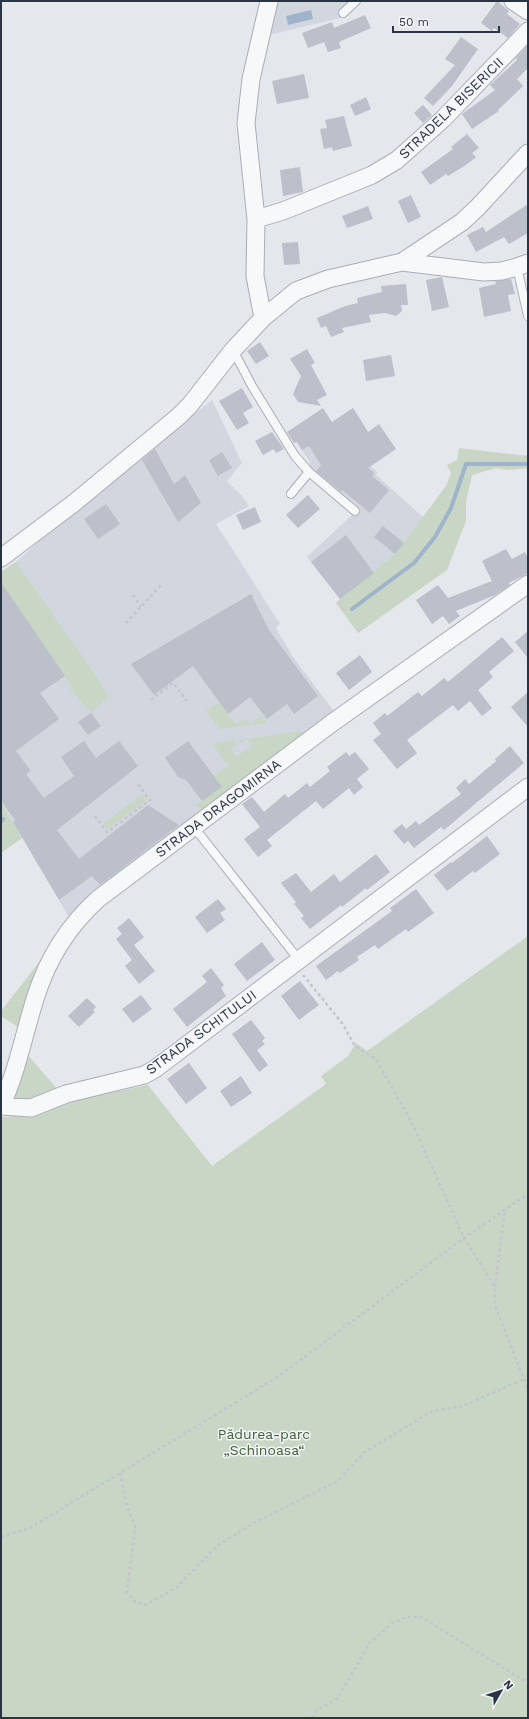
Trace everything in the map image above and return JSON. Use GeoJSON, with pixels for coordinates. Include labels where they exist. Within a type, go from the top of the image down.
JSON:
{"type":"FeatureCollection","features":[{"type":"Feature","properties":{"kind":"street"},"geometry":{"type":"LineString","coordinates":[[263,318],[255,276],[256,219],[246,123],[251,79],[269,1]]}},
{"type":"Feature","properties":{"kind":"street"},"geometry":{"type":"LineString","coordinates":[[513,1],[528,11]]}},
{"type":"Feature","properties":{"kind":"street","name":"STRADELA BISERICII"},"geometry":{"type":"LineString","coordinates":[[256,219],[283,212],[372,175],[397,160],[443,119],[528,31]]}},
{"type":"Feature","properties":{"kind":"street"},"geometry":{"type":"LineString","coordinates":[[402,262],[462,222],[528,153]]}},
{"type":"Feature","properties":{"kind":"street"},"geometry":{"type":"LineString","coordinates":[[1,558],[74,503],[179,416],[190,405],[233,350],[263,318],[296,291],[328,279],[402,262],[484,272],[522,265]]}},
{"type":"Feature","properties":{"kind":"street","name":"STRADA DRAGOMIRNA"},"geometry":{"type":"LineString","coordinates":[[1,1106],[20,1054],[36,998],[45,973],[60,944],[83,912],[193,826],[332,723],[528,584]]}},
{"type":"Feature","properties":{"kind":"street","name":"STRADA SCHITULUI"},"geometry":{"type":"LineString","coordinates":[[1,1106],[31,1108],[66,1094],[144,1075],[154,1069],[528,787]]}},
{"type":"Feature","properties":{"kind":"lane"},"geometry":{"type":"LineString","coordinates":[[343,13],[356,1]]}},
{"type":"Feature","properties":{"kind":"lane"},"geometry":{"type":"LineString","coordinates":[[522,265],[528,316]]}},
{"type":"Feature","properties":{"kind":"lane"},"geometry":{"type":"LineString","coordinates":[[233,350],[252,386],[296,456],[309,472],[355,512]]}},
{"type":"Feature","properties":{"kind":"lane"},"geometry":{"type":"LineString","coordinates":[[291,494],[309,472]]}},
{"type":"Feature","properties":{"kind":"lane"},"geometry":{"type":"LineString","coordinates":[[193,826],[296,962]]}},
{"type":"Feature","properties":{"kind":"path"},"geometry":{"type":"LineString","coordinates":[[126,623],[162,584]]}},
{"type":"Feature","properties":{"kind":"path"},"geometry":{"type":"LineString","coordinates":[[133,595],[141,607]]}},
{"type":"Feature","properties":{"kind":"path"},"geometry":{"type":"LineString","coordinates":[[151,700],[173,683],[187,701]]}},
{"type":"Feature","properties":{"kind":"path"},"geometry":{"type":"LineString","coordinates":[[95,816],[107,832],[150,800],[137,783]]}},
{"type":"Feature","properties":{"kind":"path"},"geometry":{"type":"LineString","coordinates":[[296,962],[342,1023],[354,1046],[376,1058],[413,1125],[464,1238],[495,1287]]}},
{"type":"Feature","properties":{"kind":"path"},"geometry":{"type":"LineString","coordinates":[[1,1537],[30,1528],[279,1376],[464,1238],[528,1194]]}},
{"type":"Feature","properties":{"kind":"path"},"geometry":{"type":"LineString","coordinates":[[505,1210],[495,1287],[495,1305],[528,1390]]}},
{"type":"Feature","properties":{"kind":"path"},"geometry":{"type":"LineString","coordinates":[[120,1473],[127,1506],[135,1527],[127,1592],[134,1601],[145,1605],[177,1587],[217,1546],[252,1524],[338,1481],[362,1454],[432,1411],[463,1406],[524,1379]]}},
{"type":"Feature","properties":{"kind":"path"},"geometry":{"type":"LineString","coordinates":[[312,1718],[316,1711],[338,1698],[370,1642],[393,1623],[406,1617],[421,1618],[528,1683]]}},
{"type":"Feature","properties":{"kind":"shaded area"},"geometry":{"type":"Polygon","coordinates":[[[276,1],[350,1],[341,9],[344,17],[269,35],[276,1]]]}},
{"type":"Feature","properties":{"kind":"shaded area"},"geometry":{"type":"Polygon","coordinates":[[[212,400],[242,463],[227,481],[242,496],[249,506],[216,524],[280,624],[276,628],[293,657],[336,714],[328,715],[317,728],[69,917],[4,805],[1,572],[16,562],[39,541],[212,400]]]}},
{"type":"Feature","properties":{"kind":"shaded area"},"geometry":{"type":"Polygon","coordinates":[[[353,408],[367,430],[346,444],[377,472],[376,475],[423,517],[395,554],[340,599],[307,557],[352,515],[358,507],[309,466],[310,462],[289,431],[332,422],[353,408]]]}},
{"type":"Feature","properties":{"kind":"green space"},"geometry":{"type":"Polygon","coordinates":[[[459,448],[528,456],[528,468],[507,470],[496,468],[472,475],[466,502],[466,521],[447,570],[358,633],[336,603],[395,554],[446,486],[451,473],[447,465],[457,460],[459,448]]]}},
{"type":"Feature","properties":{"kind":"green space"},"geometry":{"type":"Polygon","coordinates":[[[16,562],[101,683],[108,697],[91,713],[70,688],[72,686],[1,589],[1,572],[16,562]]]}},
{"type":"Feature","properties":{"kind":"green space"},"geometry":{"type":"Polygon","coordinates":[[[219,702],[235,724],[246,719],[250,724],[262,716],[267,723],[220,729],[206,711],[219,702]]]}},
{"type":"Feature","properties":{"kind":"green space"},"geometry":{"type":"Polygon","coordinates":[[[299,731],[309,734],[203,810],[196,805],[222,787],[214,776],[230,764],[229,762],[227,764],[213,745],[216,743],[234,740],[237,745],[231,749],[236,756],[252,747],[247,739],[241,743],[239,740],[299,731]]]}},
{"type":"Feature","properties":{"kind":"green space"},"geometry":{"type":"Polygon","coordinates":[[[141,795],[147,800],[107,829],[103,824],[141,795]]]}},
{"type":"Feature","properties":{"kind":"green space"},"geometry":{"type":"Polygon","coordinates":[[[1,801],[22,838],[1,853],[1,801]]]}},
{"type":"Feature","properties":{"kind":"green space","name":"Pădurea-parc „Schinoasa“"},"geometry":{"type":"Polygon","coordinates":[[[528,936],[528,1718],[1,1718],[1,1117],[25,1116],[66,1102],[148,1085],[212,1166],[326,1084],[321,1076],[348,1056],[356,1043],[367,1051],[528,936]]]}},
{"type":"Feature","properties":{"kind":"green space"},"geometry":{"type":"Polygon","coordinates":[[[44,956],[18,1028],[1,1016],[1,1011],[44,956]]]}},
{"type":"Feature","properties":{"kind":"green space"},"geometry":{"type":"Polygon","coordinates":[[[26,1053],[59,1091],[23,1105],[16,1102],[12,1090],[26,1053]]]}},
{"type":"Feature","properties":{"kind":"water"},"geometry":{"type":"Polygon","coordinates":[[[311,10],[313,19],[288,25],[286,16],[311,10]]]}},
{"type":"Feature","properties":{"kind":"building"},"geometry":{"type":"Polygon","coordinates":[[[497,1],[509,11],[507,14],[520,24],[508,38],[494,28],[492,31],[481,23],[497,1]]]}},
{"type":"Feature","properties":{"kind":"building"},"geometry":{"type":"Polygon","coordinates":[[[365,15],[371,28],[339,42],[341,48],[328,52],[324,42],[308,48],[302,33],[332,22],[334,28],[365,15]]]}},
{"type":"Feature","properties":{"kind":"building"},"geometry":{"type":"Polygon","coordinates":[[[461,37],[478,49],[452,86],[433,106],[424,98],[455,65],[445,59],[461,37]]]}},
{"type":"Feature","properties":{"kind":"building"},"geometry":{"type":"Polygon","coordinates":[[[528,45],[528,70],[527,69],[517,79],[523,86],[498,110],[499,111],[472,129],[462,114],[495,90],[490,85],[517,60],[516,58],[528,45]]]}},
{"type":"Feature","properties":{"kind":"building"},"geometry":{"type":"Polygon","coordinates":[[[304,74],[309,98],[277,104],[272,81],[304,74]]]}},
{"type":"Feature","properties":{"kind":"building"},"geometry":{"type":"Polygon","coordinates":[[[366,97],[371,109],[355,116],[350,105],[366,97]]]}},
{"type":"Feature","properties":{"kind":"building"},"geometry":{"type":"Polygon","coordinates":[[[423,105],[432,115],[423,123],[414,113],[423,105]]]}},
{"type":"Feature","properties":{"kind":"building"},"geometry":{"type":"Polygon","coordinates":[[[344,116],[352,146],[333,151],[332,147],[324,149],[320,129],[327,128],[325,120],[344,116]]]}},
{"type":"Feature","properties":{"kind":"building"},"geometry":{"type":"Polygon","coordinates":[[[467,134],[479,148],[472,153],[476,157],[448,176],[446,174],[430,185],[421,172],[453,149],[451,147],[467,134]]]}},
{"type":"Feature","properties":{"kind":"building"},"geometry":{"type":"Polygon","coordinates":[[[300,167],[303,192],[283,196],[280,170],[300,167]]]}},
{"type":"Feature","properties":{"kind":"building"},"geometry":{"type":"Polygon","coordinates":[[[411,195],[421,217],[408,223],[398,201],[411,195]]]}},
{"type":"Feature","properties":{"kind":"building"},"geometry":{"type":"Polygon","coordinates":[[[528,204],[528,233],[509,244],[504,237],[476,252],[467,235],[483,227],[486,232],[528,204]]]}},
{"type":"Feature","properties":{"kind":"building"},"geometry":{"type":"Polygon","coordinates":[[[368,206],[373,219],[347,228],[342,216],[368,206]]]}},
{"type":"Feature","properties":{"kind":"building"},"geometry":{"type":"Polygon","coordinates":[[[298,242],[300,264],[284,265],[282,243],[298,242]]]}},
{"type":"Feature","properties":{"kind":"building"},"geometry":{"type":"Polygon","coordinates":[[[442,277],[449,307],[432,311],[426,280],[442,277]]]}},
{"type":"Feature","properties":{"kind":"building"},"geometry":{"type":"Polygon","coordinates":[[[511,279],[515,294],[508,295],[511,311],[484,317],[479,288],[496,284],[495,281],[511,279]]]}},
{"type":"Feature","properties":{"kind":"building"},"geometry":{"type":"Polygon","coordinates":[[[406,284],[408,305],[401,305],[402,311],[396,316],[385,313],[369,315],[371,322],[342,328],[344,332],[331,337],[326,326],[321,328],[317,318],[345,306],[358,303],[357,298],[382,292],[381,286],[406,284]]]}},
{"type":"Feature","properties":{"kind":"building"},"geometry":{"type":"Polygon","coordinates":[[[260,342],[269,356],[256,364],[247,351],[260,342]]]}},
{"type":"Feature","properties":{"kind":"building"},"geometry":{"type":"Polygon","coordinates":[[[307,349],[315,363],[311,365],[327,395],[317,400],[321,406],[298,402],[293,394],[301,376],[290,359],[307,349]]]}},
{"type":"Feature","properties":{"kind":"building"},"geometry":{"type":"Polygon","coordinates":[[[391,355],[395,376],[366,381],[363,360],[391,355]]]}},
{"type":"Feature","properties":{"kind":"building"},"geometry":{"type":"Polygon","coordinates":[[[242,388],[253,407],[243,413],[249,423],[237,430],[219,401],[242,388]]]}},
{"type":"Feature","properties":{"kind":"building"},"geometry":{"type":"Polygon","coordinates":[[[323,408],[332,422],[353,408],[368,432],[379,424],[396,449],[368,468],[374,473],[372,476],[389,490],[370,513],[342,490],[341,492],[316,471],[321,465],[309,446],[302,450],[297,442],[294,443],[287,432],[323,408]]]}},
{"type":"Feature","properties":{"kind":"building"},"geometry":{"type":"Polygon","coordinates":[[[272,432],[284,449],[276,453],[274,449],[263,455],[255,441],[272,432]]]}},
{"type":"Feature","properties":{"kind":"building"},"geometry":{"type":"Polygon","coordinates":[[[155,449],[174,484],[185,475],[201,503],[178,522],[142,460],[155,449]]]}},
{"type":"Feature","properties":{"kind":"building"},"geometry":{"type":"Polygon","coordinates":[[[222,452],[232,468],[218,476],[209,460],[222,452]]]}},
{"type":"Feature","properties":{"kind":"building"},"geometry":{"type":"Polygon","coordinates":[[[308,495],[320,509],[298,528],[286,515],[308,495]]]}},
{"type":"Feature","properties":{"kind":"building"},"geometry":{"type":"Polygon","coordinates":[[[106,504],[120,524],[98,539],[84,519],[106,504]]]}},
{"type":"Feature","properties":{"kind":"building"},"geometry":{"type":"Polygon","coordinates":[[[255,507],[261,522],[243,530],[236,515],[255,507]]]}},
{"type":"Feature","properties":{"kind":"building"},"geometry":{"type":"Polygon","coordinates":[[[383,526],[404,543],[395,554],[374,537],[383,526]]]}},
{"type":"Feature","properties":{"kind":"building"},"geometry":{"type":"Polygon","coordinates":[[[346,535],[374,573],[340,599],[311,562],[346,535]]]}},
{"type":"Feature","properties":{"kind":"building"},"geometry":{"type":"Polygon","coordinates":[[[506,549],[512,559],[525,552],[528,558],[528,573],[509,583],[510,585],[495,595],[456,611],[460,616],[449,624],[443,616],[432,624],[416,600],[438,585],[448,598],[492,581],[482,561],[506,549]]]}},
{"type":"Feature","properties":{"kind":"building"},"geometry":{"type":"Polygon","coordinates":[[[1,582],[65,676],[40,693],[59,719],[16,751],[31,771],[26,774],[44,798],[74,776],[61,757],[84,741],[96,758],[119,741],[138,766],[57,830],[79,859],[148,805],[179,825],[100,885],[92,876],[59,900],[13,822],[15,820],[1,801],[1,582]]]}},
{"type":"Feature","properties":{"kind":"building"},"geometry":{"type":"Polygon","coordinates":[[[251,594],[269,630],[318,696],[294,714],[287,704],[267,719],[250,697],[228,714],[193,666],[154,695],[131,664],[251,594]]]}},
{"type":"Feature","properties":{"kind":"building"},"geometry":{"type":"Polygon","coordinates":[[[528,631],[528,658],[515,642],[528,631]]]}},
{"type":"Feature","properties":{"kind":"building"},"geometry":{"type":"Polygon","coordinates":[[[502,637],[514,651],[489,672],[493,677],[478,690],[492,708],[482,716],[470,701],[458,711],[453,705],[407,740],[417,753],[397,769],[373,740],[381,734],[373,723],[385,713],[387,716],[418,692],[422,696],[444,678],[448,682],[502,637]]]}},
{"type":"Feature","properties":{"kind":"building"},"geometry":{"type":"Polygon","coordinates":[[[360,655],[372,672],[349,690],[336,673],[360,655]]]}},
{"type":"Feature","properties":{"kind":"building"},"geometry":{"type":"Polygon","coordinates":[[[528,692],[528,727],[511,707],[528,692]]]}},
{"type":"Feature","properties":{"kind":"building"},"geometry":{"type":"Polygon","coordinates":[[[91,713],[101,726],[88,735],[78,722],[91,713]]]}},
{"type":"Feature","properties":{"kind":"building"},"geometry":{"type":"Polygon","coordinates":[[[188,741],[222,787],[202,801],[186,780],[178,777],[165,758],[188,741]]]}},
{"type":"Feature","properties":{"kind":"building"},"geometry":{"type":"Polygon","coordinates":[[[510,746],[524,763],[444,830],[441,827],[414,848],[408,841],[404,844],[393,831],[402,824],[406,829],[416,821],[419,825],[461,794],[456,788],[465,779],[469,784],[496,761],[495,759],[510,746]]]}},
{"type":"Feature","properties":{"kind":"building"},"geometry":{"type":"Polygon","coordinates":[[[346,752],[349,756],[355,752],[369,769],[357,779],[363,787],[354,795],[349,788],[323,809],[316,801],[267,840],[272,846],[258,857],[244,839],[260,827],[242,804],[252,797],[264,812],[285,794],[288,798],[307,783],[310,787],[330,771],[327,767],[346,752]]]}},
{"type":"Feature","properties":{"kind":"building"},"geometry":{"type":"Polygon","coordinates":[[[487,836],[500,854],[475,873],[473,871],[447,891],[434,875],[487,836]]]}},
{"type":"Feature","properties":{"kind":"building"},"geometry":{"type":"Polygon","coordinates":[[[376,854],[390,872],[367,890],[366,888],[342,907],[341,905],[310,929],[301,918],[304,916],[294,904],[296,902],[281,883],[296,873],[311,892],[334,874],[340,882],[376,854]]]}},
{"type":"Feature","properties":{"kind":"building"},"geometry":{"type":"Polygon","coordinates":[[[416,889],[434,913],[408,932],[406,929],[378,949],[375,945],[357,957],[359,960],[340,973],[338,971],[326,980],[316,966],[392,911],[390,908],[416,889]]]}},
{"type":"Feature","properties":{"kind":"building"},"geometry":{"type":"Polygon","coordinates":[[[218,899],[226,909],[220,913],[225,920],[207,933],[195,917],[218,899]]]}},
{"type":"Feature","properties":{"kind":"building"},"geometry":{"type":"Polygon","coordinates":[[[129,918],[144,937],[134,945],[155,971],[139,984],[125,966],[132,960],[116,939],[122,934],[117,928],[129,918]]]}},
{"type":"Feature","properties":{"kind":"building"},"geometry":{"type":"Polygon","coordinates":[[[262,942],[275,960],[247,981],[234,964],[262,942]]]}},
{"type":"Feature","properties":{"kind":"building"},"geometry":{"type":"Polygon","coordinates":[[[211,968],[224,985],[221,988],[226,996],[187,1027],[173,1009],[207,982],[202,976],[211,968]]]}},
{"type":"Feature","properties":{"kind":"building"},"geometry":{"type":"Polygon","coordinates":[[[300,981],[319,1005],[299,1020],[281,996],[300,981]]]}},
{"type":"Feature","properties":{"kind":"building"},"geometry":{"type":"Polygon","coordinates":[[[141,995],[152,1009],[133,1023],[122,1009],[141,995]]]}},
{"type":"Feature","properties":{"kind":"building"},"geometry":{"type":"Polygon","coordinates":[[[87,998],[96,1007],[93,1010],[95,1012],[79,1027],[68,1016],[87,998]]]}},
{"type":"Feature","properties":{"kind":"building"},"geometry":{"type":"Polygon","coordinates":[[[251,1020],[265,1038],[262,1041],[265,1044],[257,1050],[268,1065],[259,1072],[232,1034],[251,1020]]]}},
{"type":"Feature","properties":{"kind":"building"},"geometry":{"type":"Polygon","coordinates":[[[189,1063],[207,1088],[186,1104],[167,1079],[189,1063]]]}},
{"type":"Feature","properties":{"kind":"building"},"geometry":{"type":"Polygon","coordinates":[[[241,1076],[252,1093],[231,1107],[220,1091],[241,1076]]]}},
{"type":"Feature","properties":{"kind":"waterway"},"geometry":{"type":"LineString","coordinates":[[352,609],[414,563],[435,537],[451,508],[466,464],[528,464]]}}]}
